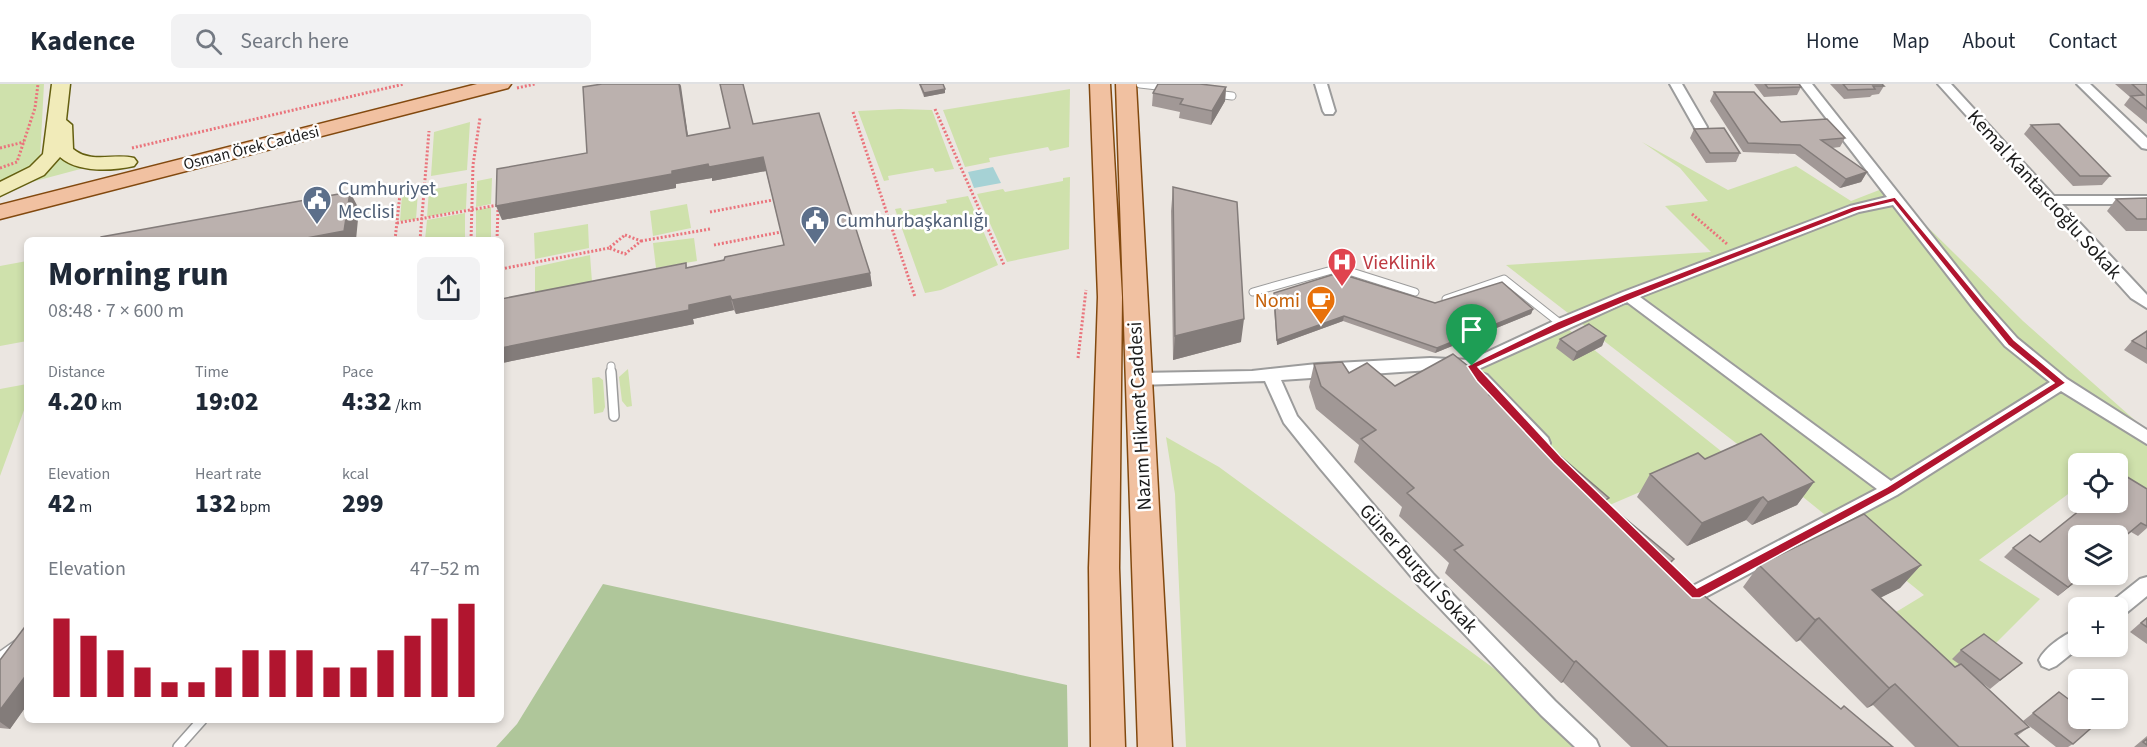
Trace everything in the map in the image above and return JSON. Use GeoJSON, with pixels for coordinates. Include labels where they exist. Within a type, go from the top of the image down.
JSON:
{"type":"FeatureCollection","features":[{"type":"Feature","properties":{"kind":"main road","name":"Osman Örek Caddesi"},"geometry":{"type":"LineString","coordinates":[[0,192],[129,155],[446,84]]}},
{"type":"Feature","properties":{"kind":"main road","name":"Osman Örek Caddesi"},"geometry":{"type":"LineString","coordinates":[[0,212],[501,84]]}},
{"type":"Feature","properties":{"kind":"main road","name":"Nazım Hikmet Caddesi"},"geometry":{"type":"LineString","coordinates":[[1100,84],[1110,297],[1104,568],[1108,747]]}},
{"type":"Feature","properties":{"kind":"main road","name":"Nazım Hikmet Caddesi"},"geometry":{"type":"LineString","coordinates":[[1126,84],[1155,747]]}},
{"type":"Feature","properties":{"kind":"street"},"geometry":{"type":"LineString","coordinates":[[62,84],[64,151],[77,161],[129,155]]}},
{"type":"Feature","properties":{"kind":"street"},"geometry":{"type":"LineString","coordinates":[[0,192],[37,171],[52,155],[62,84]]}},
{"type":"Feature","properties":{"kind":"street"},"geometry":{"type":"LineString","coordinates":[[1321,84],[1329,111]]}},
{"type":"Feature","properties":{"kind":"street"},"geometry":{"type":"LineString","coordinates":[[1676,84],[1701,127]]}},
{"type":"Feature","properties":{"kind":"street"},"geometry":{"type":"LineString","coordinates":[[1806,84],[1895,200],[2011,342],[2061,383],[2147,438]]}},
{"type":"Feature","properties":{"kind":"street","name":"Kemal Kantarcıoğlu Sokak"},"geometry":{"type":"LineString","coordinates":[[1944,84],[2147,303]]}},
{"type":"Feature","properties":{"kind":"street"},"geometry":{"type":"LineString","coordinates":[[2083,84],[2147,145]]}},
{"type":"Feature","properties":{"kind":"street"},"geometry":{"type":"LineString","coordinates":[[1138,380],[1252,377],[1430,364],[1472,366],[1561,324],[1628,296],[1855,209],[1895,200]]}},
{"type":"Feature","properties":{"kind":"street"},"geometry":{"type":"LineString","coordinates":[[2050,200],[2147,200]]}},
{"type":"Feature","properties":{"kind":"street"},"geometry":{"type":"LineString","coordinates":[[1628,296],[1891,490]]}},
{"type":"Feature","properties":{"kind":"street"},"geometry":{"type":"LineString","coordinates":[[1472,366],[1481,379],[1558,460]]}},
{"type":"Feature","properties":{"kind":"street","name":"Güner Burgul Sokak"},"geometry":{"type":"LineString","coordinates":[[1270,374],[1290,419],[1325,462],[1427,581],[1548,708],[1589,747]]}},
{"type":"Feature","properties":{"kind":"street"},"geometry":{"type":"LineString","coordinates":[[1696,594],[1891,490],[2061,383]]}},
{"type":"Feature","properties":{"kind":"street"},"geometry":{"type":"LineString","coordinates":[[1679,578],[1710,610]]}},
{"type":"Feature","properties":{"kind":"street"},"geometry":{"type":"LineString","coordinates":[[2128,600],[2147,585]]}},
{"type":"Feature","properties":{"kind":"street"},"geometry":{"type":"LineString","coordinates":[[2049,660],[2068,645]]}},
{"type":"Feature","properties":{"kind":"lane"},"geometry":{"type":"LineString","coordinates":[[1140,84],[1171,88]]}},
{"type":"Feature","properties":{"kind":"lane"},"geometry":{"type":"LineString","coordinates":[[1202,92],[1232,96]]}},
{"type":"Feature","properties":{"kind":"lane"},"geometry":{"type":"LineString","coordinates":[[1253,292],[1339,268],[1415,292]]}},
{"type":"Feature","properties":{"kind":"lane"},"geometry":{"type":"LineString","coordinates":[[1446,299],[1504,279],[1561,324]]}},
{"type":"Feature","properties":{"kind":"lane"},"geometry":{"type":"LineString","coordinates":[[611,366],[614,416]]}},
{"type":"Feature","properties":{"kind":"lane"},"geometry":{"type":"LineString","coordinates":[[0,657],[24,641]]}},
{"type":"Feature","properties":{"kind":"lane"},"geometry":{"type":"LineString","coordinates":[[178,747],[199,723]]}},
{"type":"Feature","properties":{"kind":"path"},"geometry":{"type":"LineString","coordinates":[[0,168],[17,162],[25,142],[38,84]]}},
{"type":"Feature","properties":{"kind":"path"},"geometry":{"type":"LineString","coordinates":[[129,155],[404,84]]}},
{"type":"Feature","properties":{"kind":"path"},"geometry":{"type":"LineString","coordinates":[[935,109],[1004,265]]}},
{"type":"Feature","properties":{"kind":"path"},"geometry":{"type":"LineString","coordinates":[[853,111],[915,297]]}},
{"type":"Feature","properties":{"kind":"path"},"geometry":{"type":"LineString","coordinates":[[471,237],[474,165],[480,118]]}},
{"type":"Feature","properties":{"kind":"path"},"geometry":{"type":"LineString","coordinates":[[420,237],[429,131]]}},
{"type":"Feature","properties":{"kind":"path"},"geometry":{"type":"LineString","coordinates":[[0,148],[25,142]]}},
{"type":"Feature","properties":{"kind":"path"},"geometry":{"type":"LineString","coordinates":[[395,237],[400,194]]}},
{"type":"Feature","properties":{"kind":"path"},"geometry":{"type":"LineString","coordinates":[[497,237],[498,195]]}},
{"type":"Feature","properties":{"kind":"path"},"geometry":{"type":"LineString","coordinates":[[710,212],[773,200]]}},
{"type":"Feature","properties":{"kind":"path"},"geometry":{"type":"LineString","coordinates":[[397,223],[498,205]]}},
{"type":"Feature","properties":{"kind":"path"},"geometry":{"type":"LineString","coordinates":[[1692,214],[1739,254]]}},
{"type":"Feature","properties":{"kind":"path"},"geometry":{"type":"LineString","coordinates":[[609,248],[625,254],[641,241],[710,229]]}},
{"type":"Feature","properties":{"kind":"path"},"geometry":{"type":"LineString","coordinates":[[714,245],[781,232]]}},
{"type":"Feature","properties":{"kind":"path"},"geometry":{"type":"LineString","coordinates":[[504,268],[609,248],[625,235],[641,241]]}},
{"type":"Feature","properties":{"kind":"path"},"geometry":{"type":"LineString","coordinates":[[1078,358],[1088,279]]}},
{"type":"Feature","properties":{"kind":"green space"},"geometry":{"type":"Polygon","coordinates":[[[0,84],[44,84],[40,158],[30,167],[0,182],[0,84]]]}},
{"type":"Feature","properties":{"kind":"green space"},"geometry":{"type":"Polygon","coordinates":[[[1070,89],[1069,147],[1050,151],[1048,147],[989,158],[990,162],[965,167],[943,110],[1070,89]]]}},
{"type":"Feature","properties":{"kind":"green space"},"geometry":{"type":"Polygon","coordinates":[[[932,110],[954,169],[935,172],[933,168],[888,176],[889,180],[884,181],[858,111],[932,110]]]}},
{"type":"Feature","properties":{"kind":"green space"},"geometry":{"type":"Polygon","coordinates":[[[470,122],[467,170],[431,176],[434,132],[470,122]]]}},
{"type":"Feature","properties":{"kind":"green space"},"geometry":{"type":"Polygon","coordinates":[[[1642,142],[1728,190],[1796,166],[1851,201],[1887,187],[2023,321],[2147,431],[2147,499],[2128,485],[2128,453],[2068,453],[2068,494],[1979,560],[2040,599],[1955,684],[1878,623],[1924,595],[1745,450],[1506,265],[1711,252],[1665,206],[1708,201],[1680,168],[1642,142]]]}},
{"type":"Feature","properties":{"kind":"green space"},"geometry":{"type":"Polygon","coordinates":[[[58,155],[88,167],[24,184],[58,155]]]}},
{"type":"Feature","properties":{"kind":"green space"},"geometry":{"type":"Polygon","coordinates":[[[1070,177],[1069,249],[1007,262],[977,194],[1003,189],[1005,192],[1063,181],[1063,178],[1070,177]]]}},
{"type":"Feature","properties":{"kind":"green space"},"geometry":{"type":"Polygon","coordinates":[[[492,178],[491,204],[476,207],[477,181],[492,178]]]}},
{"type":"Feature","properties":{"kind":"green space"},"geometry":{"type":"Polygon","coordinates":[[[467,183],[466,209],[427,217],[429,190],[467,183]]]}},
{"type":"Feature","properties":{"kind":"green space"},"geometry":{"type":"Polygon","coordinates":[[[418,192],[416,219],[400,221],[402,195],[418,192]]]}},
{"type":"Feature","properties":{"kind":"green space"},"geometry":{"type":"Polygon","coordinates":[[[968,196],[998,265],[941,290],[925,293],[895,209],[901,208],[902,211],[947,203],[946,200],[968,196]]]}},
{"type":"Feature","properties":{"kind":"green space"},"geometry":{"type":"Polygon","coordinates":[[[687,204],[691,228],[653,236],[650,211],[687,204]]]}},
{"type":"Feature","properties":{"kind":"green space"},"geometry":{"type":"Polygon","coordinates":[[[491,207],[491,237],[476,237],[476,210],[491,207]]]}},
{"type":"Feature","properties":{"kind":"green space"},"geometry":{"type":"Polygon","coordinates":[[[465,213],[465,237],[425,237],[427,220],[465,213]]]}},
{"type":"Feature","properties":{"kind":"green space"},"geometry":{"type":"Polygon","coordinates":[[[588,224],[589,248],[535,259],[534,233],[588,224]]]}},
{"type":"Feature","properties":{"kind":"green space"},"geometry":{"type":"Polygon","coordinates":[[[694,238],[697,261],[656,268],[653,243],[694,238]]]}},
{"type":"Feature","properties":{"kind":"green space"},"geometry":{"type":"Polygon","coordinates":[[[590,255],[592,282],[535,294],[535,267],[590,255]]]}},
{"type":"Feature","properties":{"kind":"green space"},"geometry":{"type":"Polygon","coordinates":[[[24,262],[24,342],[0,346],[0,266],[24,262]]]}},
{"type":"Feature","properties":{"kind":"green space"},"geometry":{"type":"Polygon","coordinates":[[[1563,325],[1726,455],[1605,507],[1481,379],[1472,366],[1563,325]]]}},
{"type":"Feature","properties":{"kind":"green space"},"geometry":{"type":"Polygon","coordinates":[[[628,369],[632,406],[627,407],[622,401],[619,377],[628,369]]]}},
{"type":"Feature","properties":{"kind":"green space"},"geometry":{"type":"Polygon","coordinates":[[[599,377],[603,380],[605,407],[603,412],[594,414],[592,378],[599,377]]]}},
{"type":"Feature","properties":{"kind":"green space"},"geometry":{"type":"Polygon","coordinates":[[[24,385],[24,410],[0,476],[0,389],[24,385]]]}},
{"type":"Feature","properties":{"kind":"green space"},"geometry":{"type":"Polygon","coordinates":[[[1166,437],[1219,467],[1548,708],[1584,747],[1186,747],[1175,494],[1166,437]]]}},
{"type":"Feature","properties":{"kind":"green space"},"geometry":{"type":"Polygon","coordinates":[[[603,584],[1067,685],[1068,747],[496,747],[517,724],[603,584]]]}},
{"type":"Feature","properties":{"kind":"water"},"geometry":{"type":"Polygon","coordinates":[[[993,167],[1001,183],[974,188],[968,172],[993,167]]]}},
{"type":"Feature","properties":{"kind":"building"},"geometry":{"type":"Polygon","coordinates":[[[602,84],[679,84],[687,136],[730,128],[720,84],[743,84],[753,124],[819,113],[870,273],[732,300],[730,296],[689,305],[689,310],[504,347],[504,298],[686,263],[686,268],[784,245],[763,157],[709,167],[708,164],[672,171],[672,174],[496,206],[497,169],[587,153],[583,87],[602,84]]]}},
{"type":"Feature","properties":{"kind":"building"},"geometry":{"type":"Polygon","coordinates":[[[920,84],[943,84],[945,89],[924,93],[920,84]]]}},
{"type":"Feature","properties":{"kind":"building"},"geometry":{"type":"Polygon","coordinates":[[[1158,84],[1200,84],[1226,87],[1212,111],[1180,104],[1183,99],[1153,93],[1158,84]]]}},
{"type":"Feature","properties":{"kind":"building"},"geometry":{"type":"Polygon","coordinates":[[[1765,84],[1799,84],[1801,87],[1768,88],[1765,84]]]}},
{"type":"Feature","properties":{"kind":"building"},"geometry":{"type":"Polygon","coordinates":[[[1843,84],[1882,84],[1884,86],[1873,86],[1875,89],[1848,90],[1843,84]]]}},
{"type":"Feature","properties":{"kind":"building"},"geometry":{"type":"Polygon","coordinates":[[[2132,84],[2147,84],[2147,109],[2131,96],[2144,95],[2132,84]]]}},
{"type":"Feature","properties":{"kind":"building"},"geometry":{"type":"Polygon","coordinates":[[[1714,92],[1754,92],[1781,122],[1827,119],[1845,138],[1821,140],[1867,172],[1846,179],[1800,145],[1748,143],[1714,92]]]}},
{"type":"Feature","properties":{"kind":"building"},"geometry":{"type":"Polygon","coordinates":[[[2059,124],[2110,176],[2080,176],[2031,125],[2059,124]]]}},
{"type":"Feature","properties":{"kind":"building"},"geometry":{"type":"Polygon","coordinates":[[[1724,128],[1740,153],[1710,153],[1694,129],[1724,128]]]}},
{"type":"Feature","properties":{"kind":"building"},"geometry":{"type":"Polygon","coordinates":[[[1173,187],[1237,202],[1244,319],[1175,336],[1173,187]]]}},
{"type":"Feature","properties":{"kind":"building"},"geometry":{"type":"Polygon","coordinates":[[[350,192],[344,231],[312,237],[101,237],[350,192]]]}},
{"type":"Feature","properties":{"kind":"building"},"geometry":{"type":"Polygon","coordinates":[[[2147,198],[2147,219],[2137,219],[2116,199],[2147,198]]]}},
{"type":"Feature","properties":{"kind":"building"},"geometry":{"type":"Polygon","coordinates":[[[1338,273],[1435,303],[1502,282],[1533,309],[1437,348],[1344,316],[1277,340],[1274,293],[1338,273]]]}},
{"type":"Feature","properties":{"kind":"building"},"geometry":{"type":"Polygon","coordinates":[[[1589,324],[1606,336],[1577,352],[1560,339],[1589,324]]]}},
{"type":"Feature","properties":{"kind":"building"},"geometry":{"type":"Polygon","coordinates":[[[2147,331],[2147,349],[2132,341],[2147,331]]]}},
{"type":"Feature","properties":{"kind":"building"},"geometry":{"type":"Polygon","coordinates":[[[1453,354],[1498,390],[1489,395],[1609,498],[1604,501],[1674,559],[1667,565],[1841,709],[1844,706],[1893,747],[1668,747],[1454,550],[1463,545],[1407,493],[1414,488],[1361,439],[1376,430],[1321,386],[1314,364],[1342,362],[1349,373],[1367,363],[1395,386],[1453,354]]]}},
{"type":"Feature","properties":{"kind":"building"},"geometry":{"type":"Polygon","coordinates":[[[1761,434],[1814,482],[1768,502],[1763,497],[1702,523],[1650,474],[1698,453],[1705,459],[1761,434]]]}},
{"type":"Feature","properties":{"kind":"building"},"geometry":{"type":"Polygon","coordinates":[[[2128,477],[2147,489],[2147,526],[2141,523],[2128,534],[2128,525],[2068,525],[2068,585],[2070,585],[2068,587],[2013,548],[2030,535],[2040,542],[2076,513],[2128,513],[2128,477]]]}},
{"type":"Feature","properties":{"kind":"building"},"geometry":{"type":"Polygon","coordinates":[[[1864,514],[1921,565],[1872,590],[1955,667],[1961,664],[2029,727],[2015,734],[2029,747],[1959,747],[1895,684],[1889,688],[1819,618],[1815,620],[1759,565],[1864,514]]]}},
{"type":"Feature","properties":{"kind":"building"},"geometry":{"type":"Polygon","coordinates":[[[2147,618],[2147,627],[2141,623],[2147,618]]]}},
{"type":"Feature","properties":{"kind":"building"},"geometry":{"type":"Polygon","coordinates":[[[24,628],[24,678],[0,710],[0,660],[24,628]]]}},
{"type":"Feature","properties":{"kind":"building"},"geometry":{"type":"Polygon","coordinates":[[[1984,634],[2022,663],[2000,680],[1961,650],[1984,634]]]}},
{"type":"Feature","properties":{"kind":"building"},"geometry":{"type":"Polygon","coordinates":[[[2059,692],[2068,699],[2068,729],[2090,729],[2073,744],[2033,713],[2059,692]]]}},
{"type":"Feature","properties":{"kind":"place","name":"Cumhuriyet Meclisi"},"geometry":{"type":"Point","coordinates":[317,226]}},
{"type":"Feature","properties":{"kind":"place","name":"Cumhurbaşkanlığı"},"geometry":{"type":"Point","coordinates":[815,246]}},
{"type":"Feature","properties":{"kind":"place","name":"VieKlinik"},"geometry":{"type":"Point","coordinates":[1342,288]}},
{"type":"Feature","properties":{"kind":"place","name":"Nomi"},"geometry":{"type":"Point","coordinates":[1321,326]}},
{"type":"Feature","properties":{"kind":"route"},"geometry":{"type":"LineString","coordinates":[[1895,200],[2011,342],[2061,383],[1891,490],[1696,594],[1558,460],[1481,379],[1472,366],[1561,324],[1628,296],[1855,209],[1895,200]]}}]}
